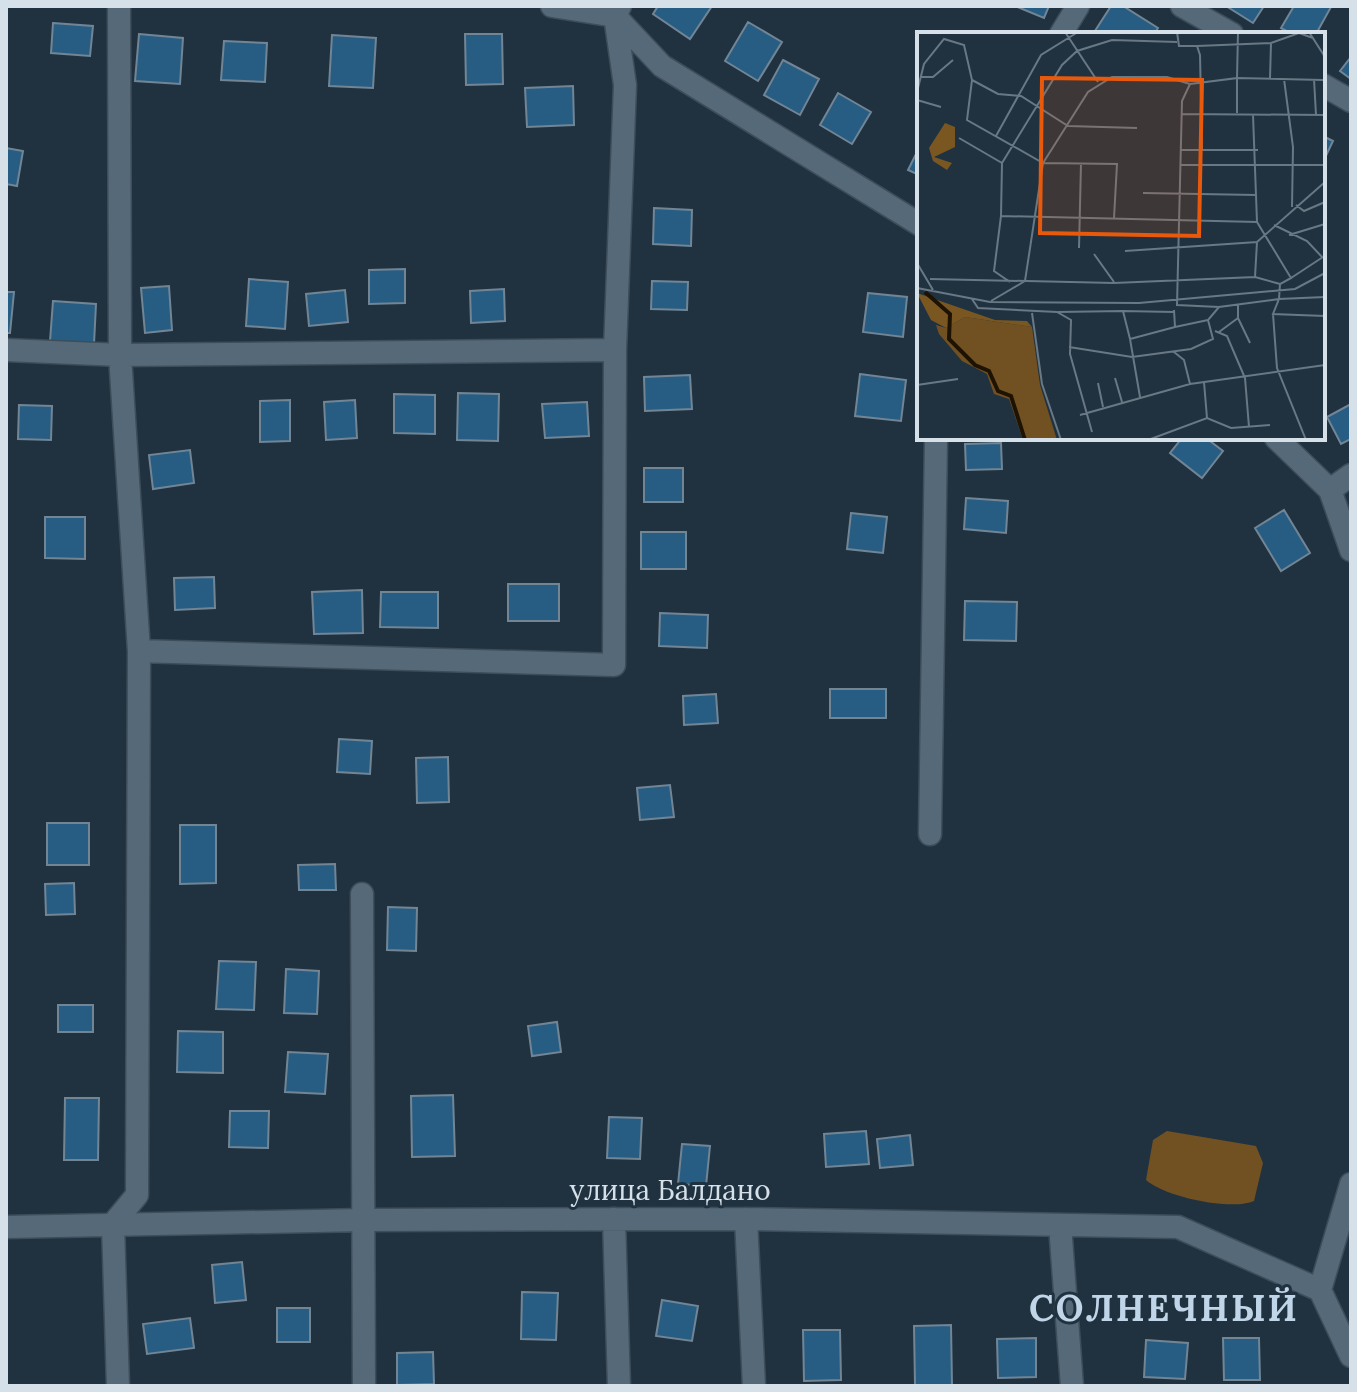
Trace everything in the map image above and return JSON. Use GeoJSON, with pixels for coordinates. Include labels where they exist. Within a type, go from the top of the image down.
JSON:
{"type":"FeatureCollection","features":[{"type":"Feature","properties":{"kind":"street"},"geometry":{"type":"LineString","coordinates":[[118,1386],[113,1224],[137,1195],[139,651],[120,355],[119,6]]}},
{"type":"Feature","properties":{"kind":"street"},"geometry":{"type":"LineString","coordinates":[[552,6],[618,11],[662,66],[917,223]]}},
{"type":"Feature","properties":{"kind":"street"},"geometry":{"type":"LineString","coordinates":[[1062,32],[1078,6]]}},
{"type":"Feature","properties":{"kind":"street"},"geometry":{"type":"LineString","coordinates":[[1182,6],[1228,32]]}},
{"type":"Feature","properties":{"kind":"street"},"geometry":{"type":"LineString","coordinates":[[139,651],[614,665],[615,350],[625,85],[618,11]]}},
{"type":"Feature","properties":{"kind":"street"},"geometry":{"type":"LineString","coordinates":[[1325,86],[1351,101]]}},
{"type":"Feature","properties":{"kind":"street"},"geometry":{"type":"LineString","coordinates":[[6,350],[120,355],[615,350]]}},
{"type":"Feature","properties":{"kind":"street"},"geometry":{"type":"LineString","coordinates":[[930,834],[936,440]]}},
{"type":"Feature","properties":{"kind":"street"},"geometry":{"type":"LineString","coordinates":[[1278,440],[1330,490],[1351,550]]}},
{"type":"Feature","properties":{"kind":"street"},"geometry":{"type":"LineString","coordinates":[[1330,490],[1351,475]]}},
{"type":"Feature","properties":{"kind":"street"},"geometry":{"type":"LineString","coordinates":[[362,894],[364,1386]]}},
{"type":"Feature","properties":{"kind":"street"},"geometry":{"type":"LineString","coordinates":[[1351,1184],[1320,1290],[1351,1356]]}},
{"type":"Feature","properties":{"kind":"street"},"geometry":{"type":"LineString","coordinates":[[614,1219],[619,1386]]}},
{"type":"Feature","properties":{"kind":"street","name":"улица Балдано"},"geometry":{"type":"LineString","coordinates":[[6,1227],[614,1219],[1178,1227],[1320,1290]]}},
{"type":"Feature","properties":{"kind":"street"},"geometry":{"type":"LineString","coordinates":[[746,1219],[754,1386]]}},
{"type":"Feature","properties":{"kind":"street"},"geometry":{"type":"LineString","coordinates":[[1060,1225],[1072,1386]]}},
{"type":"Feature","properties":{"kind":"shaded area"},"geometry":{"type":"Polygon","coordinates":[[[1167,1131],[1256,1146],[1263,1163],[1254,1201],[1230,1204],[1198,1201],[1168,1192],[1146,1180],[1153,1140],[1167,1131]]]}},
{"type":"Feature","properties":{"kind":"building"},"geometry":{"type":"Polygon","coordinates":[[[658,6],[712,6],[690,39],[653,14],[658,6]]]}},
{"type":"Feature","properties":{"kind":"building"},"geometry":{"type":"Polygon","coordinates":[[[1015,6],[1049,6],[1044,18],[1015,6]]]}},
{"type":"Feature","properties":{"kind":"building"},"geometry":{"type":"Polygon","coordinates":[[[1111,6],[1123,6],[1158,28],[1155,32],[1094,32],[1111,6]]]}},
{"type":"Feature","properties":{"kind":"building"},"geometry":{"type":"Polygon","coordinates":[[[1226,6],[1264,6],[1253,23],[1226,6]]]}},
{"type":"Feature","properties":{"kind":"building"},"geometry":{"type":"Polygon","coordinates":[[[1294,6],[1331,7],[1317,32],[1288,32],[1281,28],[1294,6]]]}},
{"type":"Feature","properties":{"kind":"building"},"geometry":{"type":"Polygon","coordinates":[[[748,22],[782,42],[758,81],[725,61],[748,22]]]}},
{"type":"Feature","properties":{"kind":"building"},"geometry":{"type":"Polygon","coordinates":[[[53,23],[93,26],[90,56],[51,53],[53,23]]]}},
{"type":"Feature","properties":{"kind":"building"},"geometry":{"type":"Polygon","coordinates":[[[139,34],[183,38],[180,84],[135,81],[139,34]]]}},
{"type":"Feature","properties":{"kind":"building"},"geometry":{"type":"Polygon","coordinates":[[[465,34],[502,34],[503,84],[466,85],[465,34]]]}},
{"type":"Feature","properties":{"kind":"building"},"geometry":{"type":"Polygon","coordinates":[[[332,35],[376,38],[373,88],[329,86],[332,35]]]}},
{"type":"Feature","properties":{"kind":"building"},"geometry":{"type":"Polygon","coordinates":[[[224,41],[267,43],[265,82],[221,80],[224,41]]]}},
{"type":"Feature","properties":{"kind":"building"},"geometry":{"type":"Polygon","coordinates":[[[1351,57],[1351,79],[1340,71],[1351,57]]]}},
{"type":"Feature","properties":{"kind":"building"},"geometry":{"type":"Polygon","coordinates":[[[783,60],[819,79],[800,115],[764,95],[783,60]]]}},
{"type":"Feature","properties":{"kind":"building"},"geometry":{"type":"Polygon","coordinates":[[[573,86],[574,125],[527,127],[525,88],[573,86]]]}},
{"type":"Feature","properties":{"kind":"building"},"geometry":{"type":"Polygon","coordinates":[[[838,93],[871,112],[852,144],[820,125],[838,93]]]}},
{"type":"Feature","properties":{"kind":"building"},"geometry":{"type":"Polygon","coordinates":[[[1325,137],[1333,141],[1325,158],[1325,137]]]}},
{"type":"Feature","properties":{"kind":"building"},"geometry":{"type":"Polygon","coordinates":[[[6,148],[23,151],[17,186],[6,184],[6,148]]]}},
{"type":"Feature","properties":{"kind":"building"},"geometry":{"type":"Polygon","coordinates":[[[917,152],[917,174],[908,170],[917,152]]]}},
{"type":"Feature","properties":{"kind":"building"},"geometry":{"type":"Polygon","coordinates":[[[654,208],[692,210],[691,246],[653,244],[654,208]]]}},
{"type":"Feature","properties":{"kind":"building"},"geometry":{"type":"Polygon","coordinates":[[[405,269],[405,303],[369,304],[369,270],[405,269]]]}},
{"type":"Feature","properties":{"kind":"building"},"geometry":{"type":"Polygon","coordinates":[[[249,279],[288,282],[285,329],[246,326],[249,279]]]}},
{"type":"Feature","properties":{"kind":"building"},"geometry":{"type":"Polygon","coordinates":[[[652,281],[688,282],[687,310],[651,309],[652,281]]]}},
{"type":"Feature","properties":{"kind":"building"},"geometry":{"type":"Polygon","coordinates":[[[169,286],[172,330],[145,333],[141,288],[169,286]]]}},
{"type":"Feature","properties":{"kind":"building"},"geometry":{"type":"Polygon","coordinates":[[[504,289],[505,321],[471,323],[470,291],[504,289]]]}},
{"type":"Feature","properties":{"kind":"building"},"geometry":{"type":"Polygon","coordinates":[[[345,290],[348,322],[309,326],[306,294],[345,290]]]}},
{"type":"Feature","properties":{"kind":"building"},"geometry":{"type":"Polygon","coordinates":[[[6,292],[14,292],[10,333],[6,333],[6,292]]]}},
{"type":"Feature","properties":{"kind":"building"},"geometry":{"type":"Polygon","coordinates":[[[868,293],[907,297],[903,337],[863,332],[868,293]]]}},
{"type":"Feature","properties":{"kind":"building"},"geometry":{"type":"Polygon","coordinates":[[[53,301],[96,304],[94,344],[50,341],[53,301]]]}},
{"type":"Feature","properties":{"kind":"building"},"geometry":{"type":"Polygon","coordinates":[[[860,374],[906,380],[901,421],[855,416],[860,374]]]}},
{"type":"Feature","properties":{"kind":"building"},"geometry":{"type":"Polygon","coordinates":[[[690,375],[692,409],[645,411],[644,377],[690,375]]]}},
{"type":"Feature","properties":{"kind":"building"},"geometry":{"type":"Polygon","coordinates":[[[458,393],[499,394],[498,441],[457,440],[458,393]]]}},
{"type":"Feature","properties":{"kind":"building"},"geometry":{"type":"Polygon","coordinates":[[[394,394],[435,395],[435,434],[394,433],[394,394]]]}},
{"type":"Feature","properties":{"kind":"building"},"geometry":{"type":"Polygon","coordinates":[[[290,400],[290,441],[260,442],[260,401],[290,400]]]}},
{"type":"Feature","properties":{"kind":"building"},"geometry":{"type":"Polygon","coordinates":[[[355,400],[357,438],[326,440],[324,402],[355,400]]]}},
{"type":"Feature","properties":{"kind":"building"},"geometry":{"type":"Polygon","coordinates":[[[587,402],[589,436],[545,438],[542,404],[587,402]]]}},
{"type":"Feature","properties":{"kind":"building"},"geometry":{"type":"Polygon","coordinates":[[[1351,404],[1351,439],[1341,444],[1327,417],[1351,404]]]}},
{"type":"Feature","properties":{"kind":"building"},"geometry":{"type":"Polygon","coordinates":[[[19,405],[52,406],[51,440],[18,439],[19,405]]]}},
{"type":"Feature","properties":{"kind":"building"},"geometry":{"type":"Polygon","coordinates":[[[1180,440],[1209,440],[1223,451],[1202,478],[1170,453],[1180,440]]]}},
{"type":"Feature","properties":{"kind":"building"},"geometry":{"type":"Polygon","coordinates":[[[1001,443],[1002,469],[966,470],[965,444],[1001,443]]]}},
{"type":"Feature","properties":{"kind":"building"},"geometry":{"type":"Polygon","coordinates":[[[190,450],[194,483],[153,489],[149,455],[190,450]]]}},
{"type":"Feature","properties":{"kind":"building"},"geometry":{"type":"Polygon","coordinates":[[[644,468],[683,468],[683,502],[644,502],[644,468]]]}},
{"type":"Feature","properties":{"kind":"building"},"geometry":{"type":"Polygon","coordinates":[[[966,498],[1008,501],[1006,533],[964,529],[966,498]]]}},
{"type":"Feature","properties":{"kind":"building"},"geometry":{"type":"Polygon","coordinates":[[[1284,510],[1310,553],[1281,571],[1255,528],[1284,510]]]}},
{"type":"Feature","properties":{"kind":"building"},"geometry":{"type":"Polygon","coordinates":[[[851,513],[887,517],[883,553],[847,549],[851,513]]]}},
{"type":"Feature","properties":{"kind":"building"},"geometry":{"type":"Polygon","coordinates":[[[45,517],[85,517],[85,559],[45,558],[45,517]]]}},
{"type":"Feature","properties":{"kind":"building"},"geometry":{"type":"Polygon","coordinates":[[[641,532],[686,532],[686,569],[641,569],[641,532]]]}},
{"type":"Feature","properties":{"kind":"building"},"geometry":{"type":"Polygon","coordinates":[[[214,577],[215,608],[175,610],[174,578],[214,577]]]}},
{"type":"Feature","properties":{"kind":"building"},"geometry":{"type":"Polygon","coordinates":[[[508,584],[559,584],[559,621],[508,621],[508,584]]]}},
{"type":"Feature","properties":{"kind":"building"},"geometry":{"type":"Polygon","coordinates":[[[362,590],[363,633],[314,634],[312,592],[362,590]]]}},
{"type":"Feature","properties":{"kind":"building"},"geometry":{"type":"Polygon","coordinates":[[[381,592],[438,592],[438,628],[380,627],[381,592]]]}},
{"type":"Feature","properties":{"kind":"building"},"geometry":{"type":"Polygon","coordinates":[[[965,601],[1017,602],[1016,641],[964,640],[965,601]]]}},
{"type":"Feature","properties":{"kind":"building"},"geometry":{"type":"Polygon","coordinates":[[[660,613],[708,615],[707,648],[659,646],[660,613]]]}},
{"type":"Feature","properties":{"kind":"building"},"geometry":{"type":"Polygon","coordinates":[[[830,689],[886,689],[886,718],[830,718],[830,689]]]}},
{"type":"Feature","properties":{"kind":"building"},"geometry":{"type":"Polygon","coordinates":[[[716,694],[718,723],[684,725],[683,696],[716,694]]]}},
{"type":"Feature","properties":{"kind":"building"},"geometry":{"type":"Polygon","coordinates":[[[339,739],[372,741],[370,774],[337,772],[339,739]]]}},
{"type":"Feature","properties":{"kind":"building"},"geometry":{"type":"Polygon","coordinates":[[[448,757],[449,802],[417,803],[416,758],[448,757]]]}},
{"type":"Feature","properties":{"kind":"building"},"geometry":{"type":"Polygon","coordinates":[[[670,785],[674,817],[640,820],[637,788],[670,785]]]}},
{"type":"Feature","properties":{"kind":"building"},"geometry":{"type":"Polygon","coordinates":[[[47,823],[89,823],[89,865],[47,865],[47,823]]]}},
{"type":"Feature","properties":{"kind":"building"},"geometry":{"type":"Polygon","coordinates":[[[180,825],[216,825],[216,883],[180,884],[180,825]]]}},
{"type":"Feature","properties":{"kind":"building"},"geometry":{"type":"Polygon","coordinates":[[[335,864],[336,890],[299,890],[298,865],[335,864]]]}},
{"type":"Feature","properties":{"kind":"building"},"geometry":{"type":"Polygon","coordinates":[[[74,883],[75,914],[46,915],[45,884],[74,883]]]}},
{"type":"Feature","properties":{"kind":"building"},"geometry":{"type":"Polygon","coordinates":[[[388,907],[417,908],[416,951],[387,950],[388,907]]]}},
{"type":"Feature","properties":{"kind":"building"},"geometry":{"type":"Polygon","coordinates":[[[219,961],[256,962],[254,1010],[216,1009],[219,961]]]}},
{"type":"Feature","properties":{"kind":"building"},"geometry":{"type":"Polygon","coordinates":[[[286,969],[319,971],[317,1014],[284,1013],[286,969]]]}},
{"type":"Feature","properties":{"kind":"building"},"geometry":{"type":"Polygon","coordinates":[[[58,1005],[93,1005],[93,1032],[58,1032],[58,1005]]]}},
{"type":"Feature","properties":{"kind":"building"},"geometry":{"type":"Polygon","coordinates":[[[557,1022],[561,1052],[532,1056],[528,1026],[557,1022]]]}},
{"type":"Feature","properties":{"kind":"building"},"geometry":{"type":"Polygon","coordinates":[[[178,1031],[223,1032],[223,1073],[177,1072],[178,1031]]]}},
{"type":"Feature","properties":{"kind":"building"},"geometry":{"type":"Polygon","coordinates":[[[288,1052],[328,1054],[325,1094],[285,1092],[288,1052]]]}},
{"type":"Feature","properties":{"kind":"building"},"geometry":{"type":"Polygon","coordinates":[[[453,1095],[455,1156],[412,1157],[411,1096],[453,1095]]]}},
{"type":"Feature","properties":{"kind":"building"},"geometry":{"type":"Polygon","coordinates":[[[65,1098],[99,1098],[98,1160],[64,1160],[65,1098]]]}},
{"type":"Feature","properties":{"kind":"building"},"geometry":{"type":"Polygon","coordinates":[[[230,1111],[269,1111],[268,1148],[229,1147],[230,1111]]]}},
{"type":"Feature","properties":{"kind":"building"},"geometry":{"type":"Polygon","coordinates":[[[609,1117],[642,1118],[640,1159],[607,1158],[609,1117]]]}},
{"type":"Feature","properties":{"kind":"building"},"geometry":{"type":"Polygon","coordinates":[[[866,1131],[869,1164],[826,1167],[824,1134],[866,1131]]]}},
{"type":"Feature","properties":{"kind":"building"},"geometry":{"type":"Polygon","coordinates":[[[910,1135],[913,1165],[880,1168],[877,1139],[910,1135]]]}},
{"type":"Feature","properties":{"kind":"building"},"geometry":{"type":"Polygon","coordinates":[[[682,1144],[710,1146],[706,1186],[678,1184],[682,1144]]]}},
{"type":"Feature","properties":{"kind":"building"},"geometry":{"type":"Polygon","coordinates":[[[242,1262],[246,1300],[215,1303],[212,1265],[242,1262]]]}},
{"type":"Feature","properties":{"kind":"building"},"geometry":{"type":"Polygon","coordinates":[[[522,1292],[558,1293],[556,1340],[521,1339],[522,1292]]]}},
{"type":"Feature","properties":{"kind":"building"},"geometry":{"type":"Polygon","coordinates":[[[662,1300],[698,1306],[692,1341],[656,1336],[662,1300]]]}},
{"type":"Feature","properties":{"kind":"building"},"geometry":{"type":"Polygon","coordinates":[[[277,1308],[310,1308],[310,1342],[277,1342],[277,1308]]]}},
{"type":"Feature","properties":{"kind":"building"},"geometry":{"type":"Polygon","coordinates":[[[190,1318],[194,1348],[147,1354],[143,1324],[190,1318]]]}},
{"type":"Feature","properties":{"kind":"building"},"geometry":{"type":"Polygon","coordinates":[[[951,1325],[952,1385],[915,1385],[914,1326],[951,1325]]]}},
{"type":"Feature","properties":{"kind":"building"},"geometry":{"type":"Polygon","coordinates":[[[803,1330],[840,1330],[841,1380],[804,1381],[803,1330]]]}},
{"type":"Feature","properties":{"kind":"building"},"geometry":{"type":"Polygon","coordinates":[[[1036,1338],[1036,1377],[998,1378],[997,1339],[1036,1338]]]}},
{"type":"Feature","properties":{"kind":"building"},"geometry":{"type":"Polygon","coordinates":[[[1223,1338],[1259,1338],[1260,1380],[1224,1380],[1223,1338]]]}},
{"type":"Feature","properties":{"kind":"building"},"geometry":{"type":"Polygon","coordinates":[[[1146,1340],[1188,1343],[1185,1379],[1144,1377],[1146,1340]]]}},
{"type":"Feature","properties":{"kind":"building"},"geometry":{"type":"Polygon","coordinates":[[[433,1352],[434,1384],[397,1385],[397,1353],[433,1352]]]}},
{"type":"Feature","properties":{"kind":"district","name":"СОЛНЕЧНЫЙ"},"geometry":{"type":"Point","coordinates":[1164,1308]}}]}
